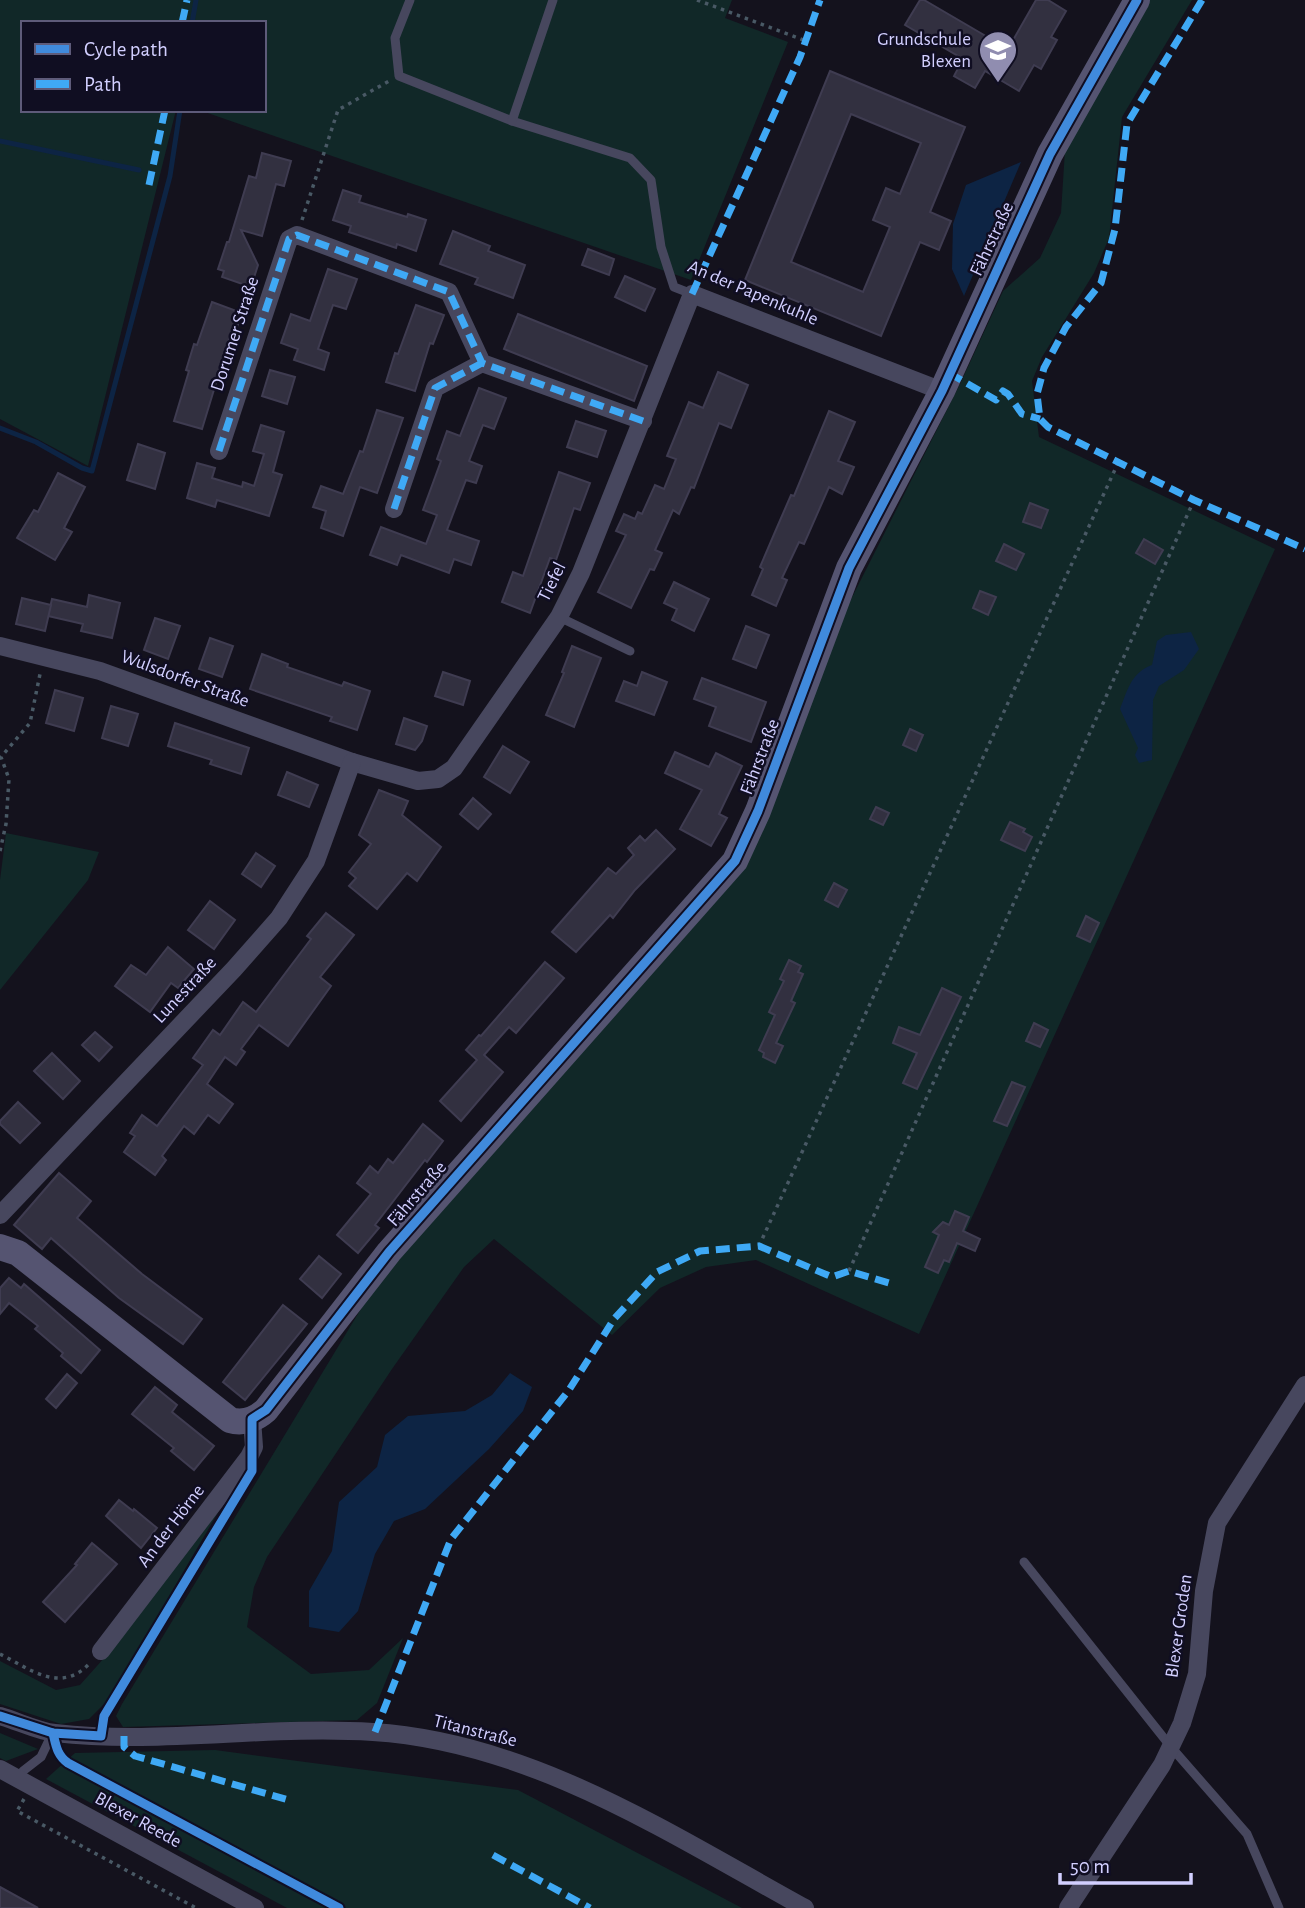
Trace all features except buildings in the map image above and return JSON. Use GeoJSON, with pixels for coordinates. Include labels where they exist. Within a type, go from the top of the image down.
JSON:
{"type":"FeatureCollection","features":[{"type":"Feature","properties":{"kind":"street","name":"Fährstraße"},"geometry":{"type":"LineString","coordinates":[[252,1419],[266,1410],[389,1252],[735,862],[758,811],[849,568],[942,391],[1050,154],[1138,0]]}},
{"type":"Feature","properties":{"kind":"street"},"geometry":{"type":"LineString","coordinates":[[297,235],[449,292],[482,363],[643,421]]}},
{"type":"Feature","properties":{"kind":"street","name":"Dorumer Straße"},"geometry":{"type":"LineString","coordinates":[[219,451],[289,239],[297,235]]}},
{"type":"Feature","properties":{"kind":"street","name":"An der Papenkuhle"},"geometry":{"type":"LineString","coordinates":[[692,295],[942,391]]}},
{"type":"Feature","properties":{"kind":"street","name":"Tiefel"},"geometry":{"type":"LineString","coordinates":[[352,762],[418,781],[438,779],[454,768],[559,617],[581,573],[692,295]]}},
{"type":"Feature","properties":{"kind":"street"},"geometry":{"type":"LineString","coordinates":[[394,509],[435,388],[482,363]]}},
{"type":"Feature","properties":{"kind":"street","name":"Wulsdorfer Straße"},"geometry":{"type":"LineString","coordinates":[[0,646],[100,671],[352,762]]}},
{"type":"Feature","properties":{"kind":"street","name":"Lunestraße"},"geometry":{"type":"LineString","coordinates":[[0,1215],[225,979],[278,918],[316,861],[352,762]]}},
{"type":"Feature","properties":{"kind":"street"},"geometry":{"type":"LineString","coordinates":[[0,1247],[18,1254],[230,1420],[235,1422],[252,1419],[254,1447]]}},
{"type":"Feature","properties":{"kind":"street","name":"Blexer Groden"},"geometry":{"type":"LineString","coordinates":[[1068,1908],[1162,1765],[1182,1723],[1197,1674],[1204,1591],[1217,1523],[1305,1385]]}},
{"type":"Feature","properties":{"kind":"street","name":"An der Hörne"},"geometry":{"type":"LineString","coordinates":[[101,1651],[215,1504],[254,1447]]}},
{"type":"Feature","properties":{"kind":"street"},"geometry":{"type":"LineString","coordinates":[[0,1716],[52,1733]]}},
{"type":"Feature","properties":{"kind":"street","name":"Titanstraße"},"geometry":{"type":"LineString","coordinates":[[52,1733],[180,1736],[301,1730],[375,1732],[444,1742],[503,1758],[568,1782],[628,1811],[805,1908]]}},
{"type":"Feature","properties":{"kind":"street","name":"Blexer Reede"},"geometry":{"type":"LineString","coordinates":[[0,1769],[255,1908]]}},
{"type":"Feature","properties":{"kind":"lane"},"geometry":{"type":"LineString","coordinates":[[399,76],[395,38],[410,0]]}},
{"type":"Feature","properties":{"kind":"lane"},"geometry":{"type":"LineString","coordinates":[[512,121],[553,0]]}},
{"type":"Feature","properties":{"kind":"lane","name":"An der Papenkuhle"},"geometry":{"type":"LineString","coordinates":[[399,76],[512,121],[630,158],[651,180],[662,247],[674,287],[692,295]]}},
{"type":"Feature","properties":{"kind":"lane"},"geometry":{"type":"LineString","coordinates":[[559,617],[630,651]]}},
{"type":"Feature","properties":{"kind":"lane"},"geometry":{"type":"LineString","coordinates":[[101,1735],[104,1717],[253,1471],[254,1447]]}},
{"type":"Feature","properties":{"kind":"lane"},"geometry":{"type":"LineString","coordinates":[[1024,1562],[1171,1747],[1247,1834],[1279,1908]]}},
{"type":"Feature","properties":{"kind":"lane"},"geometry":{"type":"LineString","coordinates":[[25,1782],[23,1771],[41,1757],[52,1733]]}},
{"type":"Feature","properties":{"kind":"lane"},"geometry":{"type":"LineString","coordinates":[[52,1733],[57,1751],[68,1763],[339,1908]]}},
{"type":"Feature","properties":{"kind":"path"},"geometry":{"type":"LineString","coordinates":[[697,0],[806,41]]}},
{"type":"Feature","properties":{"kind":"path"},"geometry":{"type":"LineString","coordinates":[[297,235],[338,110],[399,76]]}},
{"type":"Feature","properties":{"kind":"path"},"geometry":{"type":"LineString","coordinates":[[759,1246],[1118,463]]}},
{"type":"Feature","properties":{"kind":"path"},"geometry":{"type":"LineString","coordinates":[[849,1270],[1194,500]]}},
{"type":"Feature","properties":{"kind":"path"},"geometry":{"type":"LineString","coordinates":[[0,851],[6,824],[9,779],[1,757],[30,723],[44,657]]}},
{"type":"Feature","properties":{"kind":"path"},"geometry":{"type":"LineString","coordinates":[[0,1654],[45,1676],[65,1679],[82,1671],[101,1651]]}},
{"type":"Feature","properties":{"kind":"path"},"geometry":{"type":"LineString","coordinates":[[25,1782],[17,1811],[196,1908]]}},
{"type":"Feature","properties":{"kind":"green space"},"geometry":{"type":"Polygon","coordinates":[[[0,0],[732,0],[725,18],[788,42],[691,280],[205,112],[266,112],[266,21],[21,21],[21,112],[176,112],[88,466],[0,419],[0,0]]]}},
{"type":"Feature","properties":{"kind":"green space"},"geometry":{"type":"Polygon","coordinates":[[[1148,0],[1192,0],[1122,117],[1109,238],[1094,273],[1042,357],[1032,381],[1039,437],[1275,549],[919,1334],[756,1260],[706,1267],[660,1288],[612,1335],[494,1239],[464,1267],[392,1369],[267,1557],[254,1587],[247,1627],[311,1674],[369,1670],[403,1638],[377,1703],[357,1720],[123,1727],[116,1716],[122,1704],[376,1284],[709,909],[839,623],[960,384],[1003,291],[1040,258],[1061,213],[1065,150],[1148,0]]]}},
{"type":"Feature","properties":{"kind":"green space"},"geometry":{"type":"Polygon","coordinates":[[[6,833],[99,852],[88,880],[0,990],[0,880],[6,833]]]}},
{"type":"Feature","properties":{"kind":"green space"},"geometry":{"type":"Polygon","coordinates":[[[227,1497],[109,1699],[89,1719],[61,1724],[0,1704],[0,1661],[56,1690],[80,1685],[105,1657],[227,1497]]]}},
{"type":"Feature","properties":{"kind":"green space"},"geometry":{"type":"Polygon","coordinates":[[[0,1733],[38,1749],[6,1761],[0,1758],[0,1733]]]}},
{"type":"Feature","properties":{"kind":"green space"},"geometry":{"type":"Polygon","coordinates":[[[215,1750],[518,1790],[742,1908],[287,1908],[46,1779],[75,1753],[215,1750]]]}},
{"type":"Feature","properties":{"kind":"water"},"geometry":{"type":"Polygon","coordinates":[[[1021,162],[964,296],[952,269],[953,224],[966,185],[1021,162]]]}},
{"type":"Feature","properties":{"kind":"water"},"geometry":{"type":"Polygon","coordinates":[[[1191,632],[1199,649],[1184,670],[1159,686],[1153,700],[1152,760],[1139,763],[1135,755],[1138,748],[1120,709],[1125,695],[1139,672],[1152,665],[1157,641],[1166,635],[1191,632]]]}},
{"type":"Feature","properties":{"kind":"water"},"geometry":{"type":"Polygon","coordinates":[[[510,1373],[532,1387],[523,1411],[489,1449],[425,1509],[394,1521],[375,1554],[358,1611],[339,1632],[309,1627],[309,1591],[332,1551],[339,1502],[377,1467],[385,1435],[408,1416],[465,1411],[492,1395],[510,1373]]]}},
{"type":"Feature","properties":{"kind":"waterway"},"geometry":{"type":"LineString","coordinates":[[192,21],[196,0]]}},
{"type":"Feature","properties":{"kind":"waterway"},"geometry":{"type":"LineString","coordinates":[[0,428],[36,442],[92,471],[170,176],[180,112]]}},
{"type":"Feature","properties":{"kind":"waterway"},"geometry":{"type":"LineString","coordinates":[[0,141],[139,170]]}},
{"type":"Feature","properties":{"kind":"marked path"},"geometry":{"type":"LineString","coordinates":[[182,21],[187,0]]}},
{"type":"Feature","properties":{"kind":"marked path"},"geometry":{"type":"LineString","coordinates":[[692,294],[800,57],[820,0]]}},
{"type":"Feature","properties":{"kind":"marked path"},"geometry":{"type":"LineString","coordinates":[[1202,0],[1127,124],[1115,229],[1101,283],[1066,327],[1044,368],[1037,394],[1040,419],[1048,427],[1194,500],[1305,549]]}},
{"type":"Feature","properties":{"kind":"marked path"},"geometry":{"type":"LineString","coordinates":[[149,185],[165,112]]}},
{"type":"Feature","properties":{"kind":"marked path"},"geometry":{"type":"LineString","coordinates":[[219,451],[289,239],[297,235],[449,292],[482,363],[643,421]]}},
{"type":"Feature","properties":{"kind":"marked path"},"geometry":{"type":"LineString","coordinates":[[394,509],[435,388],[482,363]]}},
{"type":"Feature","properties":{"kind":"marked path"},"geometry":{"type":"LineString","coordinates":[[949,373],[996,400],[1003,391],[1022,414],[1040,419]]}},
{"type":"Feature","properties":{"kind":"marked path"},"geometry":{"type":"LineString","coordinates":[[375,1732],[451,1539],[569,1390],[614,1319],[657,1272],[700,1251],[759,1246],[832,1277],[849,1271],[892,1284]]}},
{"type":"Feature","properties":{"kind":"marked path"},"geometry":{"type":"LineString","coordinates":[[124,1736],[124,1747],[135,1756],[292,1801]]}},
{"type":"Feature","properties":{"kind":"marked path"},"geometry":{"type":"LineString","coordinates":[[493,1855],[590,1908]]}},
{"type":"Feature","properties":{"kind":"cycle path"},"geometry":{"type":"LineString","coordinates":[[0,1716],[53,1733],[101,1736],[104,1716],[252,1471],[252,1419],[266,1410],[389,1252],[735,861],[758,811],[849,568],[942,391],[1050,154],[1137,0]]}},
{"type":"Feature","properties":{"kind":"cycle path"},"geometry":{"type":"LineString","coordinates":[[53,1733],[59,1753],[68,1763],[339,1908]]}},
{"type":"Feature","properties":{"kind":"place","name":"Grundschule Blexen"},"geometry":{"type":"Point","coordinates":[998,84]}}]}
